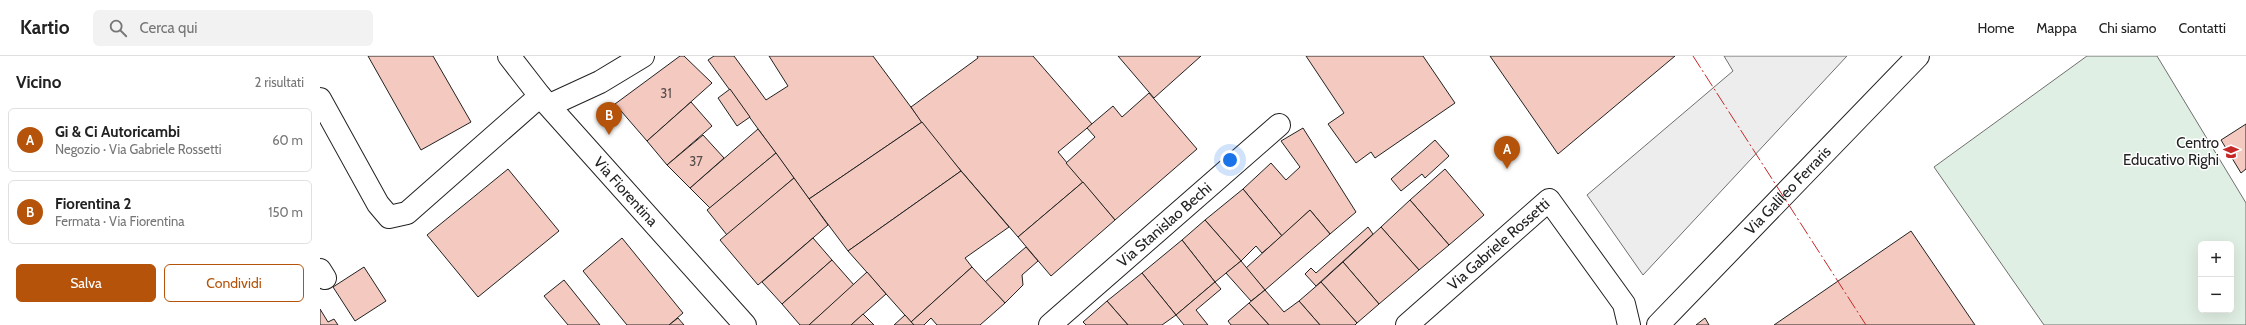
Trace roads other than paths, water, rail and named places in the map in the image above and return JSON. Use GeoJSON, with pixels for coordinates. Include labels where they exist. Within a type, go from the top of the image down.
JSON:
{"type":"FeatureCollection","features":[{"type":"Feature","properties":{"kind":"street","name":"Via Fiorentina"},"geometry":{"type":"LineString","coordinates":[[510,56],[545,100],[745,325]]}},
{"type":"Feature","properties":{"kind":"street"},"geometry":{"type":"LineString","coordinates":[[320,99],[378,204],[389,217],[407,213],[545,100],[600,82],[643,56]]}},
{"type":"Feature","properties":{"kind":"street","name":"Via Galileo Ferraris"},"geometry":{"type":"LineString","coordinates":[[1630,325],[1644,321],[1657,325],[1918,56]]}},
{"type":"Feature","properties":{"kind":"street","name":"Via Stanislao Bechi"},"geometry":{"type":"LineString","coordinates":[[1050,325],[1278,125]]}},
{"type":"Feature","properties":{"kind":"street","name":"Via Gabriele Rossetti"},"geometry":{"type":"LineString","coordinates":[[1407,325],[1549,200],[1624,304],[1630,325]]}},
{"type":"Feature","properties":{"kind":"place","name":"Fiorentina 2"},"geometry":{"type":"Point","coordinates":[609,135]}},
{"type":"Feature","properties":{"kind":"place","name":"Centro Educativo Righi"},"geometry":{"type":"Point","coordinates":[2231,152]}},
{"type":"Feature","properties":{"kind":"place","name":"Gi & Ci Autoricambi"},"geometry":{"type":"Point","coordinates":[1507,169]}}]}
